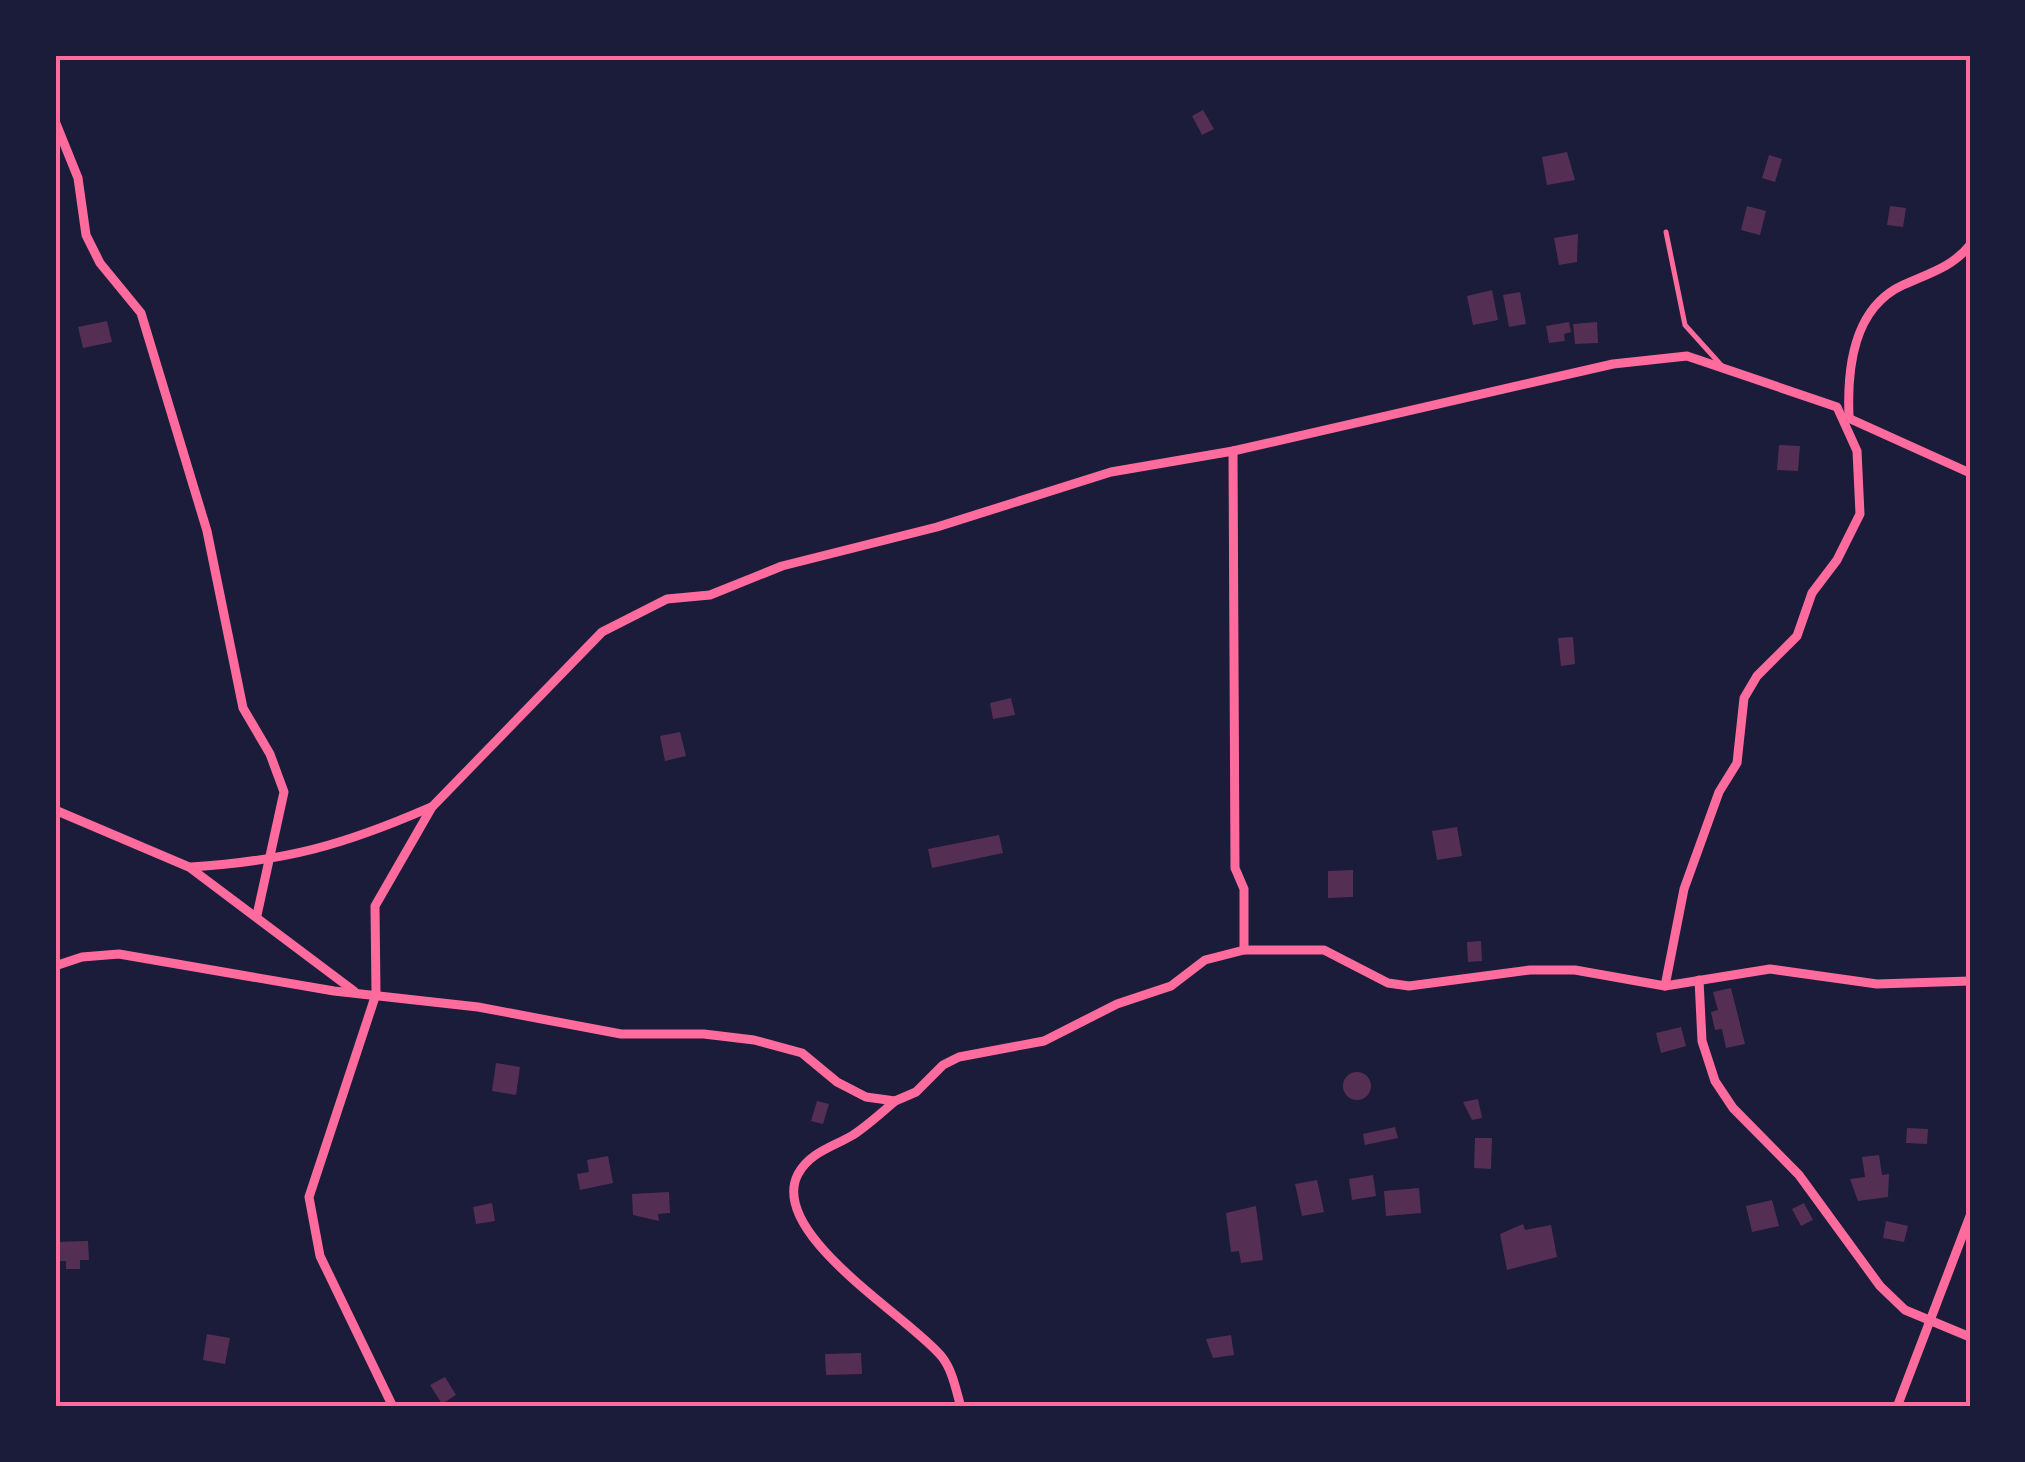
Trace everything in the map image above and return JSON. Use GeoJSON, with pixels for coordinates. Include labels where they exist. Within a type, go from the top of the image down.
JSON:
{"type":"FeatureCollection","features":[{"type":"Feature","properties":{"kind":"street"},"geometry":{"type":"LineString","coordinates":[[55,121],[78,178],[86,235],[100,263],[142,314],[207,531],[243,708],[270,754],[284,792],[257,915]]}},
{"type":"Feature","properties":{"kind":"street"},"geometry":{"type":"LineString","coordinates":[[1665,986],[1684,889],[1719,792],[1737,762],[1740,713],[1750,685],[1798,636],[1812,593],[1837,560],[1860,514],[1857,452],[1847,417],[1847,377],[1871,310],[1897,287],[1949,264],[1970,245]]}},
{"type":"Feature","properties":{"kind":"street"},"geometry":{"type":"LineString","coordinates":[[393,1407],[320,1256],[308,1197],[376,994],[375,906],[432,807],[602,632],[667,599],[710,595],[782,566],[938,527],[1111,472],[1233,451],[1613,364],[1687,356],[1837,406],[1847,417],[1970,473]]}},
{"type":"Feature","properties":{"kind":"street"},"geometry":{"type":"LineString","coordinates":[[1233,451],[1235,868],[1244,888],[1244,950]]}},
{"type":"Feature","properties":{"kind":"street"},"geometry":{"type":"LineString","coordinates":[[189,867],[268,862],[343,843],[432,807]]}},
{"type":"Feature","properties":{"kind":"street"},"geometry":{"type":"LineString","coordinates":[[55,810],[189,867],[356,992]]}},
{"type":"Feature","properties":{"kind":"street"},"geometry":{"type":"LineString","coordinates":[[962,1407],[945,1360],[902,1316],[862,1289],[823,1250],[796,1206],[797,1176],[822,1148],[869,1124],[895,1101],[916,1092],[943,1065],[960,1057],[1044,1041],[1118,1004],[1171,986],[1205,960],[1244,950],[1324,950],[1388,982],[1409,986],[1530,970],[1574,970],[1665,986],[1770,969],[1877,984],[1970,981]]}},
{"type":"Feature","properties":{"kind":"street"},"geometry":{"type":"LineString","coordinates":[[55,966],[82,957],[119,954],[478,1007],[621,1034],[704,1034],[754,1040],[802,1053],[837,1082],[866,1096],[895,1101]]}},
{"type":"Feature","properties":{"kind":"street"},"geometry":{"type":"LineString","coordinates":[[1699,980],[1702,1041],[1715,1081],[1733,1108],[1799,1175],[1880,1286],[1905,1310],[1970,1337]]}},
{"type":"Feature","properties":{"kind":"street"},"geometry":{"type":"LineString","coordinates":[[1897,1407],[1970,1216]]}},
{"type":"Feature","properties":{"kind":"lane"},"geometry":{"type":"LineString","coordinates":[[1666,232],[1684,325],[1722,368]]}},
{"type":"Feature","properties":{"kind":"building"},"geometry":{"type":"Polygon","coordinates":[[[1203,110],[1214,129],[1202,135],[1192,116],[1203,110]]]}},
{"type":"Feature","properties":{"kind":"building"},"geometry":{"type":"Polygon","coordinates":[[[1567,152],[1575,180],[1547,185],[1542,157],[1567,152]]]}},
{"type":"Feature","properties":{"kind":"building"},"geometry":{"type":"Polygon","coordinates":[[[1769,155],[1782,159],[1775,182],[1762,178],[1769,155]]]}},
{"type":"Feature","properties":{"kind":"building"},"geometry":{"type":"Polygon","coordinates":[[[1747,206],[1766,211],[1760,235],[1741,230],[1747,206]]]}},
{"type":"Feature","properties":{"kind":"building"},"geometry":{"type":"Polygon","coordinates":[[[1890,206],[1906,208],[1903,227],[1887,225],[1890,206]]]}},
{"type":"Feature","properties":{"kind":"building"},"geometry":{"type":"Polygon","coordinates":[[[1578,234],[1577,262],[1559,265],[1554,238],[1578,234]]]}},
{"type":"Feature","properties":{"kind":"building"},"geometry":{"type":"Polygon","coordinates":[[[1492,290],[1498,320],[1473,325],[1467,296],[1492,290]]]}},
{"type":"Feature","properties":{"kind":"building"},"geometry":{"type":"Polygon","coordinates":[[[1520,292],[1526,324],[1509,327],[1503,295],[1520,292]]]}},
{"type":"Feature","properties":{"kind":"building"},"geometry":{"type":"Polygon","coordinates":[[[107,321],[112,342],[83,348],[78,327],[107,321]]]}},
{"type":"Feature","properties":{"kind":"building"},"geometry":{"type":"Polygon","coordinates":[[[1569,322],[1571,332],[1564,334],[1565,341],[1549,343],[1546,326],[1569,322]]]}},
{"type":"Feature","properties":{"kind":"building"},"geometry":{"type":"Polygon","coordinates":[[[1597,322],[1598,343],[1575,344],[1573,324],[1597,322]]]}},
{"type":"Feature","properties":{"kind":"building"},"geometry":{"type":"Polygon","coordinates":[[[1779,445],[1800,446],[1798,471],[1777,470],[1779,445]]]}},
{"type":"Feature","properties":{"kind":"building"},"geometry":{"type":"Polygon","coordinates":[[[1573,637],[1575,664],[1561,666],[1558,638],[1573,637]]]}},
{"type":"Feature","properties":{"kind":"building"},"geometry":{"type":"Polygon","coordinates":[[[1011,698],[1015,715],[993,719],[990,703],[1011,698]]]}},
{"type":"Feature","properties":{"kind":"building"},"geometry":{"type":"Polygon","coordinates":[[[680,732],[686,756],[665,761],[660,736],[680,732]]]}},
{"type":"Feature","properties":{"kind":"building"},"geometry":{"type":"Polygon","coordinates":[[[1457,827],[1462,856],[1437,860],[1432,831],[1457,827]]]}},
{"type":"Feature","properties":{"kind":"building"},"geometry":{"type":"Polygon","coordinates":[[[999,835],[1003,853],[932,868],[928,849],[999,835]]]}},
{"type":"Feature","properties":{"kind":"building"},"geometry":{"type":"Polygon","coordinates":[[[1353,870],[1353,897],[1328,898],[1328,871],[1353,870]]]}},
{"type":"Feature","properties":{"kind":"building"},"geometry":{"type":"Polygon","coordinates":[[[1481,941],[1482,961],[1468,962],[1467,942],[1481,941]]]}},
{"type":"Feature","properties":{"kind":"building"},"geometry":{"type":"Polygon","coordinates":[[[1731,988],[1745,1044],[1726,1048],[1722,1029],[1715,1030],[1711,1012],[1718,1010],[1713,992],[1731,988]]]}},
{"type":"Feature","properties":{"kind":"building"},"geometry":{"type":"Polygon","coordinates":[[[1681,1027],[1686,1046],[1661,1053],[1656,1033],[1681,1027]]]}},
{"type":"Feature","properties":{"kind":"building"},"geometry":{"type":"Polygon","coordinates":[[[496,1063],[520,1067],[516,1095],[492,1091],[496,1063]]]}},
{"type":"Feature","properties":{"kind":"building"},"geometry":{"type":"Polygon","coordinates":[[[1357,1072],[1367,1076],[1371,1086],[1367,1096],[1357,1100],[1347,1096],[1343,1086],[1347,1076],[1357,1072]]]}},
{"type":"Feature","properties":{"kind":"building"},"geometry":{"type":"Polygon","coordinates":[[[1478,1099],[1482,1118],[1472,1120],[1463,1102],[1478,1099]]]}},
{"type":"Feature","properties":{"kind":"building"},"geometry":{"type":"Polygon","coordinates":[[[817,1101],[829,1104],[823,1124],[811,1121],[817,1101]]]}},
{"type":"Feature","properties":{"kind":"building"},"geometry":{"type":"Polygon","coordinates":[[[1395,1127],[1398,1138],[1365,1145],[1363,1134],[1395,1127]]]}},
{"type":"Feature","properties":{"kind":"building"},"geometry":{"type":"Polygon","coordinates":[[[1907,1128],[1928,1129],[1927,1144],[1906,1143],[1907,1128]]]}},
{"type":"Feature","properties":{"kind":"building"},"geometry":{"type":"Polygon","coordinates":[[[1475,1138],[1492,1138],[1491,1169],[1474,1168],[1475,1138]]]}},
{"type":"Feature","properties":{"kind":"building"},"geometry":{"type":"Polygon","coordinates":[[[1879,1155],[1882,1175],[1889,1174],[1888,1197],[1858,1201],[1850,1179],[1865,1177],[1862,1157],[1879,1155]]]}},
{"type":"Feature","properties":{"kind":"building"},"geometry":{"type":"Polygon","coordinates":[[[608,1156],[613,1183],[580,1190],[577,1174],[589,1172],[587,1160],[608,1156]]]}},
{"type":"Feature","properties":{"kind":"building"},"geometry":{"type":"Polygon","coordinates":[[[1373,1175],[1376,1196],[1352,1200],[1349,1179],[1373,1175]]]}},
{"type":"Feature","properties":{"kind":"building"},"geometry":{"type":"Polygon","coordinates":[[[1317,1180],[1324,1212],[1302,1216],[1295,1184],[1317,1180]]]}},
{"type":"Feature","properties":{"kind":"building"},"geometry":{"type":"Polygon","coordinates":[[[1419,1188],[1421,1213],[1386,1216],[1384,1191],[1419,1188]]]}},
{"type":"Feature","properties":{"kind":"building"},"geometry":{"type":"Polygon","coordinates":[[[669,1192],[670,1213],[658,1214],[659,1221],[633,1215],[632,1194],[669,1192]]]}},
{"type":"Feature","properties":{"kind":"building"},"geometry":{"type":"Polygon","coordinates":[[[1772,1200],[1779,1226],[1752,1232],[1746,1206],[1772,1200]]]}},
{"type":"Feature","properties":{"kind":"building"},"geometry":{"type":"Polygon","coordinates":[[[492,1203],[495,1221],[476,1224],[473,1207],[492,1203]]]}},
{"type":"Feature","properties":{"kind":"building"},"geometry":{"type":"Polygon","coordinates":[[[1804,1203],[1813,1220],[1801,1226],[1792,1209],[1804,1203]]]}},
{"type":"Feature","properties":{"kind":"building"},"geometry":{"type":"Polygon","coordinates":[[[1256,1206],[1263,1260],[1241,1263],[1239,1251],[1231,1252],[1226,1213],[1256,1206]]]}},
{"type":"Feature","properties":{"kind":"building"},"geometry":{"type":"Polygon","coordinates":[[[1886,1221],[1908,1226],[1904,1242],[1883,1238],[1886,1221]]]}},
{"type":"Feature","properties":{"kind":"building"},"geometry":{"type":"Polygon","coordinates":[[[1523,1224],[1525,1230],[1551,1225],[1557,1257],[1507,1270],[1500,1234],[1523,1224]]]}},
{"type":"Feature","properties":{"kind":"building"},"geometry":{"type":"Polygon","coordinates":[[[88,1241],[89,1260],[80,1260],[80,1269],[66,1269],[66,1261],[58,1261],[55,1242],[88,1241]]]}},
{"type":"Feature","properties":{"kind":"building"},"geometry":{"type":"Polygon","coordinates":[[[207,1334],[230,1338],[225,1364],[203,1360],[207,1334]]]}},
{"type":"Feature","properties":{"kind":"building"},"geometry":{"type":"Polygon","coordinates":[[[1231,1335],[1234,1355],[1213,1358],[1206,1339],[1231,1335]]]}},
{"type":"Feature","properties":{"kind":"building"},"geometry":{"type":"Polygon","coordinates":[[[861,1353],[862,1374],[826,1375],[825,1354],[861,1353]]]}},
{"type":"Feature","properties":{"kind":"building"},"geometry":{"type":"Polygon","coordinates":[[[445,1377],[456,1395],[442,1404],[430,1385],[445,1377]]]}}]}
